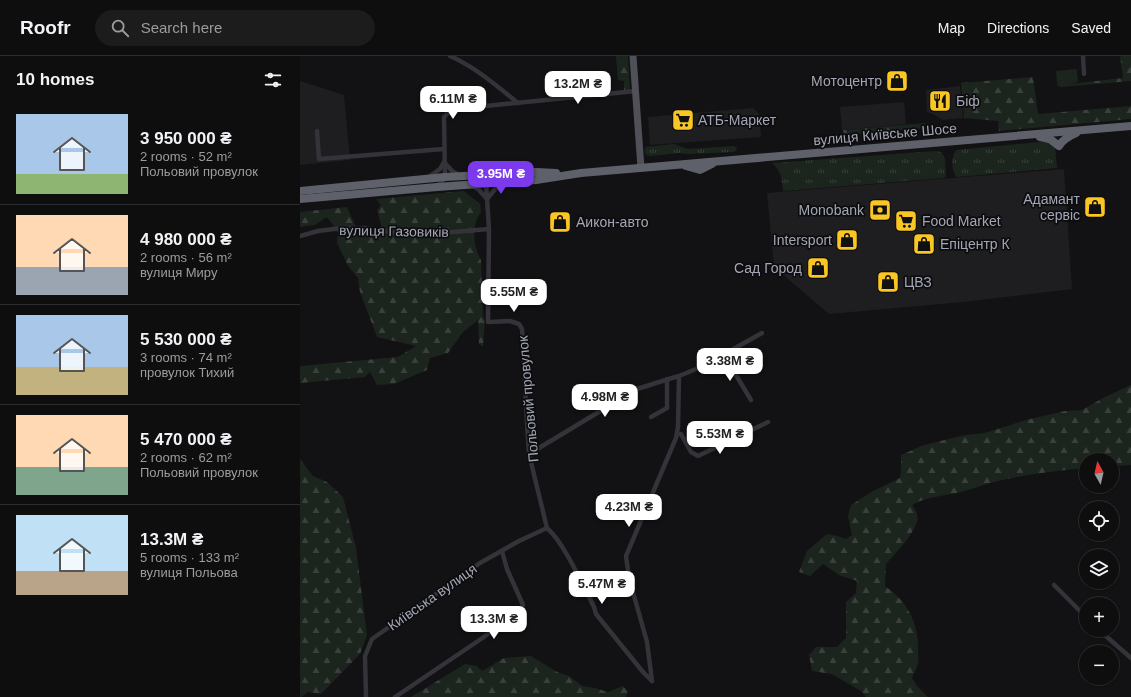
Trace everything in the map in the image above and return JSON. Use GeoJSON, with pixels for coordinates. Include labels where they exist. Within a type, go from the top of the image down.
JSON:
{"type":"FeatureCollection","features":[{"type":"Feature","properties":{"kind":"highway","name":"вулиця Київське Шосе"},"geometry":{"type":"LineString","coordinates":[[641,168],[677,165],[700,170],[721,161],[1131,126]]}},
{"type":"Feature","properties":{"kind":"highway"},"geometry":{"type":"LineString","coordinates":[[1023,136],[1050,139],[1059,146],[1066,138],[1081,131]]}},
{"type":"Feature","properties":{"kind":"highway"},"geometry":{"type":"LineString","coordinates":[[300,199],[486,183],[536,172],[581,173],[641,168]]}},
{"type":"Feature","properties":{"kind":"highway"},"geometry":{"type":"LineString","coordinates":[[300,191],[445,177],[474,176],[506,178]]}},
{"type":"Feature","properties":{"kind":"main road"},"geometry":{"type":"LineString","coordinates":[[633,56],[641,168]]}},
{"type":"Feature","properties":{"kind":"street"},"geometry":{"type":"LineString","coordinates":[[450,56],[474,69],[518,103]]}},
{"type":"Feature","properties":{"kind":"street"},"geometry":{"type":"LineString","coordinates":[[1083,56],[1084,74]]}},
{"type":"Feature","properties":{"kind":"street"},"geometry":{"type":"LineString","coordinates":[[454,185],[445,177],[444,162],[444,117],[450,111],[456,109],[636,91]]}},
{"type":"Feature","properties":{"kind":"street"},"geometry":{"type":"LineString","coordinates":[[317,131],[319,159],[444,149]]}},
{"type":"Feature","properties":{"kind":"street"},"geometry":{"type":"LineString","coordinates":[[444,162],[452,171],[462,176]]}},
{"type":"Feature","properties":{"kind":"street"},"geometry":{"type":"LineString","coordinates":[[423,179],[436,173],[444,162]]}},
{"type":"Feature","properties":{"kind":"street"},"geometry":{"type":"LineString","coordinates":[[474,176],[482,179],[486,183]]}},
{"type":"Feature","properties":{"kind":"street"},"geometry":{"type":"LineString","coordinates":[[437,187],[445,177]]}},
{"type":"Feature","properties":{"kind":"street"},"geometry":{"type":"LineString","coordinates":[[470,184],[478,189],[487,199],[506,178]]}},
{"type":"Feature","properties":{"kind":"street","name":"Польовий провулок"},"geometry":{"type":"LineString","coordinates":[[486,183],[488,229],[488,322],[510,321],[520,324],[522,328],[529,454],[549,530],[571,563],[594,607],[596,614],[652,681],[647,642],[629,578],[626,556],[677,434]]}},
{"type":"Feature","properties":{"kind":"street","name":"вулиця Газовиків"},"geometry":{"type":"LineString","coordinates":[[300,236],[318,231],[342,228],[365,228],[397,233],[429,234],[488,229]]}},
{"type":"Feature","properties":{"kind":"street"},"geometry":{"type":"LineString","coordinates":[[529,454],[637,389],[679,376],[701,367],[762,333]]}},
{"type":"Feature","properties":{"kind":"street"},"geometry":{"type":"LineString","coordinates":[[722,355],[728,362],[751,400]]}},
{"type":"Feature","properties":{"kind":"street"},"geometry":{"type":"LineString","coordinates":[[679,376],[677,434],[681,434],[691,452],[698,456],[768,422]]}},
{"type":"Feature","properties":{"kind":"street"},"geometry":{"type":"LineString","coordinates":[[651,417],[667,408],[667,379]]}},
{"type":"Feature","properties":{"kind":"street","name":"Київська вулиця"},"geometry":{"type":"LineString","coordinates":[[366,697],[365,656],[372,639],[480,563],[519,541],[549,530]]}},
{"type":"Feature","properties":{"kind":"street"},"geometry":{"type":"LineString","coordinates":[[395,697],[521,610],[523,605],[507,569],[502,551]]}},
{"type":"Feature","properties":{"kind":"street"},"geometry":{"type":"LineString","coordinates":[[1054,586],[1079,611]]}},
{"type":"Feature","properties":{"kind":"street"},"geometry":{"type":"LineString","coordinates":[[1107,637],[1131,658]]}},
{"type":"Feature","properties":{"kind":"shaded area"},"geometry":{"type":"Polygon","coordinates":[[[300,81],[344,95],[350,160],[300,165],[300,81]]]}},
{"type":"Feature","properties":{"kind":"shaded area"},"geometry":{"type":"Polygon","coordinates":[[[960,86],[963,118],[943,120],[927,112],[926,90],[960,86]]]}},
{"type":"Feature","properties":{"kind":"shaded area"},"geometry":{"type":"Polygon","coordinates":[[[904,102],[906,124],[842,130],[840,107],[904,102]]]}},
{"type":"Feature","properties":{"kind":"shaded area"},"geometry":{"type":"Polygon","coordinates":[[[753,108],[759,114],[761,137],[650,145],[648,117],[753,108]]]}},
{"type":"Feature","properties":{"kind":"shaded area"},"geometry":{"type":"Polygon","coordinates":[[[1064,169],[1072,289],[963,302],[829,314],[774,267],[767,193],[1064,169]]]}},
{"type":"Feature","properties":{"kind":"green space"},"geometry":{"type":"Polygon","coordinates":[[[616,56],[628,56],[630,90],[624,90],[624,81],[618,80],[616,56]]]}},
{"type":"Feature","properties":{"kind":"green space"},"geometry":{"type":"Polygon","coordinates":[[[1120,56],[1131,56],[1131,81],[1060,87],[1057,85],[1060,80],[1070,84],[1123,78],[1120,56]]]}},
{"type":"Feature","properties":{"kind":"green space"},"geometry":{"type":"Polygon","coordinates":[[[1076,69],[1078,82],[1070,84],[1060,80],[1057,84],[1056,71],[1076,69]]]}},
{"type":"Feature","properties":{"kind":"green space"},"geometry":{"type":"Polygon","coordinates":[[[1033,77],[1038,114],[1131,106],[1131,119],[999,131],[998,121],[964,118],[961,83],[1033,77]]]}},
{"type":"Feature","properties":{"kind":"green space"},"geometry":{"type":"Polygon","coordinates":[[[926,123],[926,128],[844,135],[843,130],[926,123]]]}},
{"type":"Feature","properties":{"kind":"green space"},"geometry":{"type":"Polygon","coordinates":[[[1049,141],[1055,148],[1057,168],[957,177],[955,175],[953,160],[956,150],[1049,141]]]}},
{"type":"Feature","properties":{"kind":"green space"},"geometry":{"type":"Polygon","coordinates":[[[674,144],[688,149],[734,146],[737,150],[734,152],[679,153],[650,156],[645,153],[646,147],[674,144]]]}},
{"type":"Feature","properties":{"kind":"green space"},"geometry":{"type":"Polygon","coordinates":[[[936,151],[941,152],[945,158],[946,176],[944,178],[783,191],[779,172],[772,163],[936,151]]]}},
{"type":"Feature","properties":{"kind":"green space"},"geometry":{"type":"Polygon","coordinates":[[[464,191],[480,204],[481,212],[474,229],[474,236],[476,248],[481,260],[483,316],[485,320],[483,347],[479,344],[478,320],[462,333],[448,353],[430,358],[427,370],[394,384],[377,385],[370,372],[365,377],[300,383],[300,366],[398,357],[416,346],[377,337],[360,292],[358,278],[348,266],[337,243],[338,232],[327,217],[315,225],[300,227],[300,212],[347,207],[358,232],[384,236],[377,210],[381,205],[376,199],[464,191]]]}},
{"type":"Feature","properties":{"kind":"green space"},"geometry":{"type":"Polygon","coordinates":[[[1131,385],[1131,465],[1119,466],[1119,453],[1079,453],[1079,469],[1042,473],[993,482],[962,492],[928,498],[912,505],[916,511],[918,519],[907,540],[886,564],[885,586],[906,606],[914,623],[918,641],[918,661],[912,678],[917,686],[928,697],[866,697],[861,691],[832,674],[812,671],[809,655],[816,647],[837,647],[846,638],[846,602],[856,593],[857,581],[839,575],[823,564],[810,576],[799,572],[807,551],[827,534],[846,539],[852,535],[848,516],[851,505],[873,491],[900,478],[901,455],[924,445],[965,435],[985,433],[1026,420],[1065,411],[1082,410],[1131,385]]]}},
{"type":"Feature","properties":{"kind":"green space"},"geometry":{"type":"Polygon","coordinates":[[[300,459],[313,476],[327,482],[343,497],[356,548],[367,635],[360,654],[321,694],[308,692],[301,697],[300,697],[300,459]]]}},
{"type":"Feature","properties":{"kind":"green space"},"geometry":{"type":"Polygon","coordinates":[[[531,656],[557,672],[569,676],[582,686],[608,692],[623,686],[628,691],[626,697],[411,697],[465,664],[477,666],[482,671],[504,658],[531,656]]]}},
{"type":"Feature","properties":{"kind":"place","name":"Мотоцентр"},"geometry":{"type":"Point","coordinates":[897,81]}},
{"type":"Feature","properties":{"kind":"place","name":"Біф"},"geometry":{"type":"Point","coordinates":[940,101]}},
{"type":"Feature","properties":{"kind":"place","name":"АТБ-Маркет"},"geometry":{"type":"Point","coordinates":[683,120]}},
{"type":"Feature","properties":{"kind":"place","name":"Адамант сервіс"},"geometry":{"type":"Point","coordinates":[1095,207]}},
{"type":"Feature","properties":{"kind":"place","name":"Monobank"},"geometry":{"type":"Point","coordinates":[880,210]}},
{"type":"Feature","properties":{"kind":"place","name":"Food Market"},"geometry":{"type":"Point","coordinates":[906,221]}},
{"type":"Feature","properties":{"kind":"place","name":"Аикон-авто"},"geometry":{"type":"Point","coordinates":[560,222]}},
{"type":"Feature","properties":{"kind":"place","name":"Intersport"},"geometry":{"type":"Point","coordinates":[847,240]}},
{"type":"Feature","properties":{"kind":"place","name":"Епіцентр К"},"geometry":{"type":"Point","coordinates":[924,244]}},
{"type":"Feature","properties":{"kind":"place","name":"Сад Город"},"geometry":{"type":"Point","coordinates":[818,268]}},
{"type":"Feature","properties":{"kind":"place","name":"ЦВЗ"},"geometry":{"type":"Point","coordinates":[888,282]}}]}
